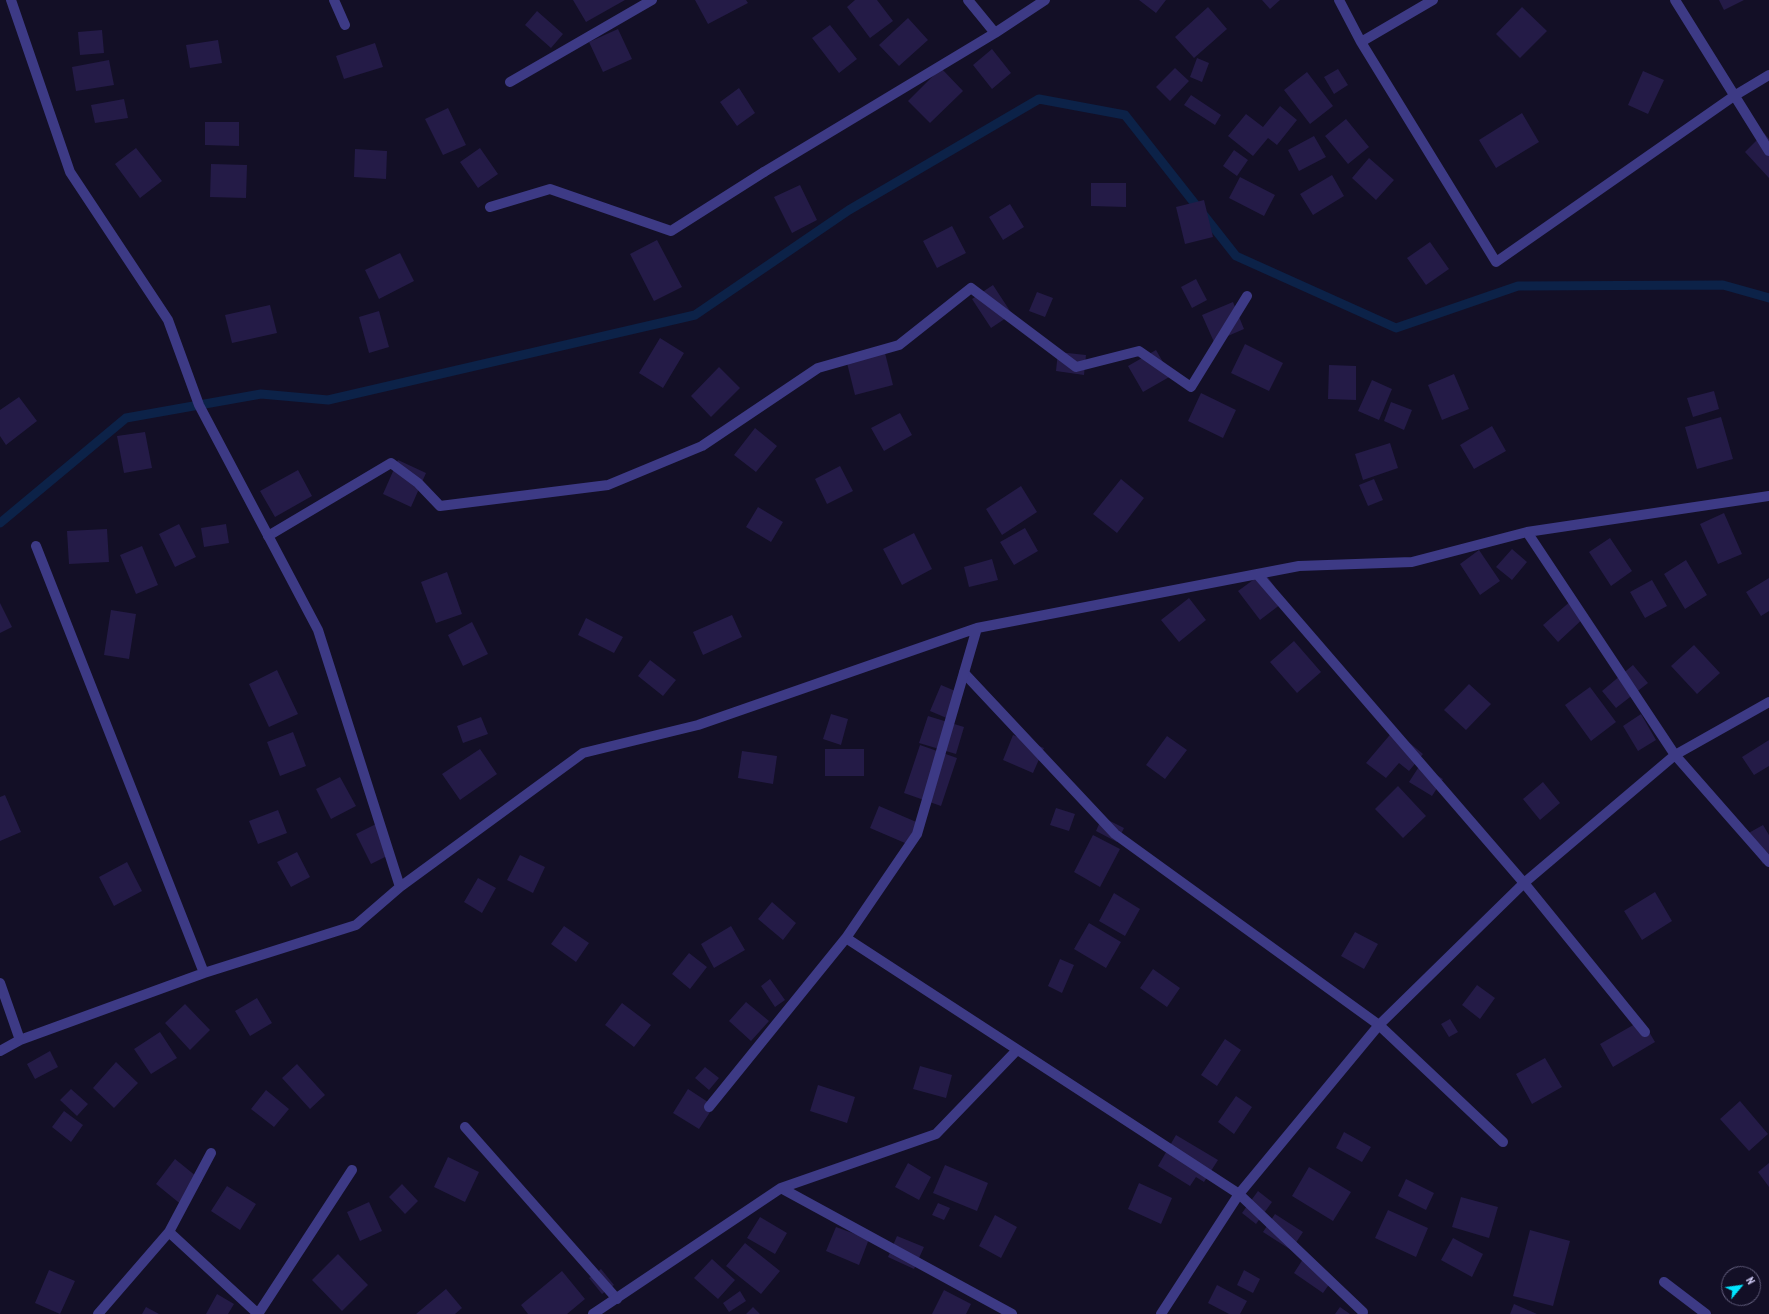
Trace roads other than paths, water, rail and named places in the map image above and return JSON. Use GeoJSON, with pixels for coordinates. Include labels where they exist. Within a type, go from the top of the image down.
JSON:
{"type":"FeatureCollection","features":[{"type":"Feature","properties":{"kind":"street"},"geometry":{"type":"LineString","coordinates":[[11,0],[70,172],[168,320],[199,405],[318,630],[400,887]]}},
{"type":"Feature","properties":{"kind":"street"},"geometry":{"type":"LineString","coordinates":[[334,0],[345,25]]}},
{"type":"Feature","properties":{"kind":"street"},"geometry":{"type":"LineString","coordinates":[[510,82],[652,0]]}},
{"type":"Feature","properties":{"kind":"street"},"geometry":{"type":"LineString","coordinates":[[968,0],[995,33]]}},
{"type":"Feature","properties":{"kind":"street"},"geometry":{"type":"LineString","coordinates":[[490,207],[550,189],[671,231],[764,172],[995,33],[1045,0]]}},
{"type":"Feature","properties":{"kind":"street"},"geometry":{"type":"LineString","coordinates":[[1339,0],[1361,42],[1496,262],[1734,96],[1769,75]]}},
{"type":"Feature","properties":{"kind":"street"},"geometry":{"type":"LineString","coordinates":[[1361,42],[1432,0]]}},
{"type":"Feature","properties":{"kind":"street"},"geometry":{"type":"LineString","coordinates":[[1675,0],[1769,151]]}},
{"type":"Feature","properties":{"kind":"street"},"geometry":{"type":"LineString","coordinates":[[268,536],[391,463],[418,483],[440,506],[608,485],[702,446],[818,368],[898,345],[971,288],[1076,367],[1139,351],[1190,387],[1247,296]]}},
{"type":"Feature","properties":{"kind":"street"},"geometry":{"type":"LineString","coordinates":[[0,1051],[20,1040],[204,973],[356,925],[400,887],[583,753],[698,725],[977,628],[1299,566],[1412,562],[1526,532],[1769,496]]}},
{"type":"Feature","properties":{"kind":"street"},"geometry":{"type":"LineString","coordinates":[[1526,532],[1675,755],[1769,862]]}},
{"type":"Feature","properties":{"kind":"street"},"geometry":{"type":"LineString","coordinates":[[36,546],[204,973]]}},
{"type":"Feature","properties":{"kind":"street"},"geometry":{"type":"LineString","coordinates":[[1257,574],[1524,883],[1645,1032]]}},
{"type":"Feature","properties":{"kind":"street"},"geometry":{"type":"LineString","coordinates":[[709,1107],[846,938],[917,834],[977,628]]}},
{"type":"Feature","properties":{"kind":"street"},"geometry":{"type":"LineString","coordinates":[[964,674],[1115,834],[1379,1025],[1503,1142]]}},
{"type":"Feature","properties":{"kind":"street"},"geometry":{"type":"LineString","coordinates":[[1160,1314],[1239,1194],[1379,1025],[1524,883],[1675,755],[1769,702]]}},
{"type":"Feature","properties":{"kind":"street"},"geometry":{"type":"LineString","coordinates":[[846,938],[1239,1194],[1362,1312]]}},
{"type":"Feature","properties":{"kind":"street"},"geometry":{"type":"LineString","coordinates":[[0,983],[20,1040]]}},
{"type":"Feature","properties":{"kind":"street"},"geometry":{"type":"LineString","coordinates":[[594,1314],[781,1188],[936,1134],[1017,1050]]}},
{"type":"Feature","properties":{"kind":"street"},"geometry":{"type":"LineString","coordinates":[[465,1127],[616,1299]]}},
{"type":"Feature","properties":{"kind":"street"},"geometry":{"type":"LineString","coordinates":[[98,1314],[169,1232],[210,1153]]}},
{"type":"Feature","properties":{"kind":"street"},"geometry":{"type":"LineString","coordinates":[[169,1232],[258,1314],[352,1170]]}},
{"type":"Feature","properties":{"kind":"street"},"geometry":{"type":"LineString","coordinates":[[781,1188],[1012,1314]]}},
{"type":"Feature","properties":{"kind":"street"},"geometry":{"type":"LineString","coordinates":[[1664,1282],[1706,1314]]}},
{"type":"Feature","properties":{"kind":"waterway"},"geometry":{"type":"LineString","coordinates":[[0,523],[126,418],[261,394],[328,400],[695,315],[849,210],[1039,99],[1125,115],[1236,256],[1396,328],[1518,286],[1723,285],[1769,298]]}}]}
